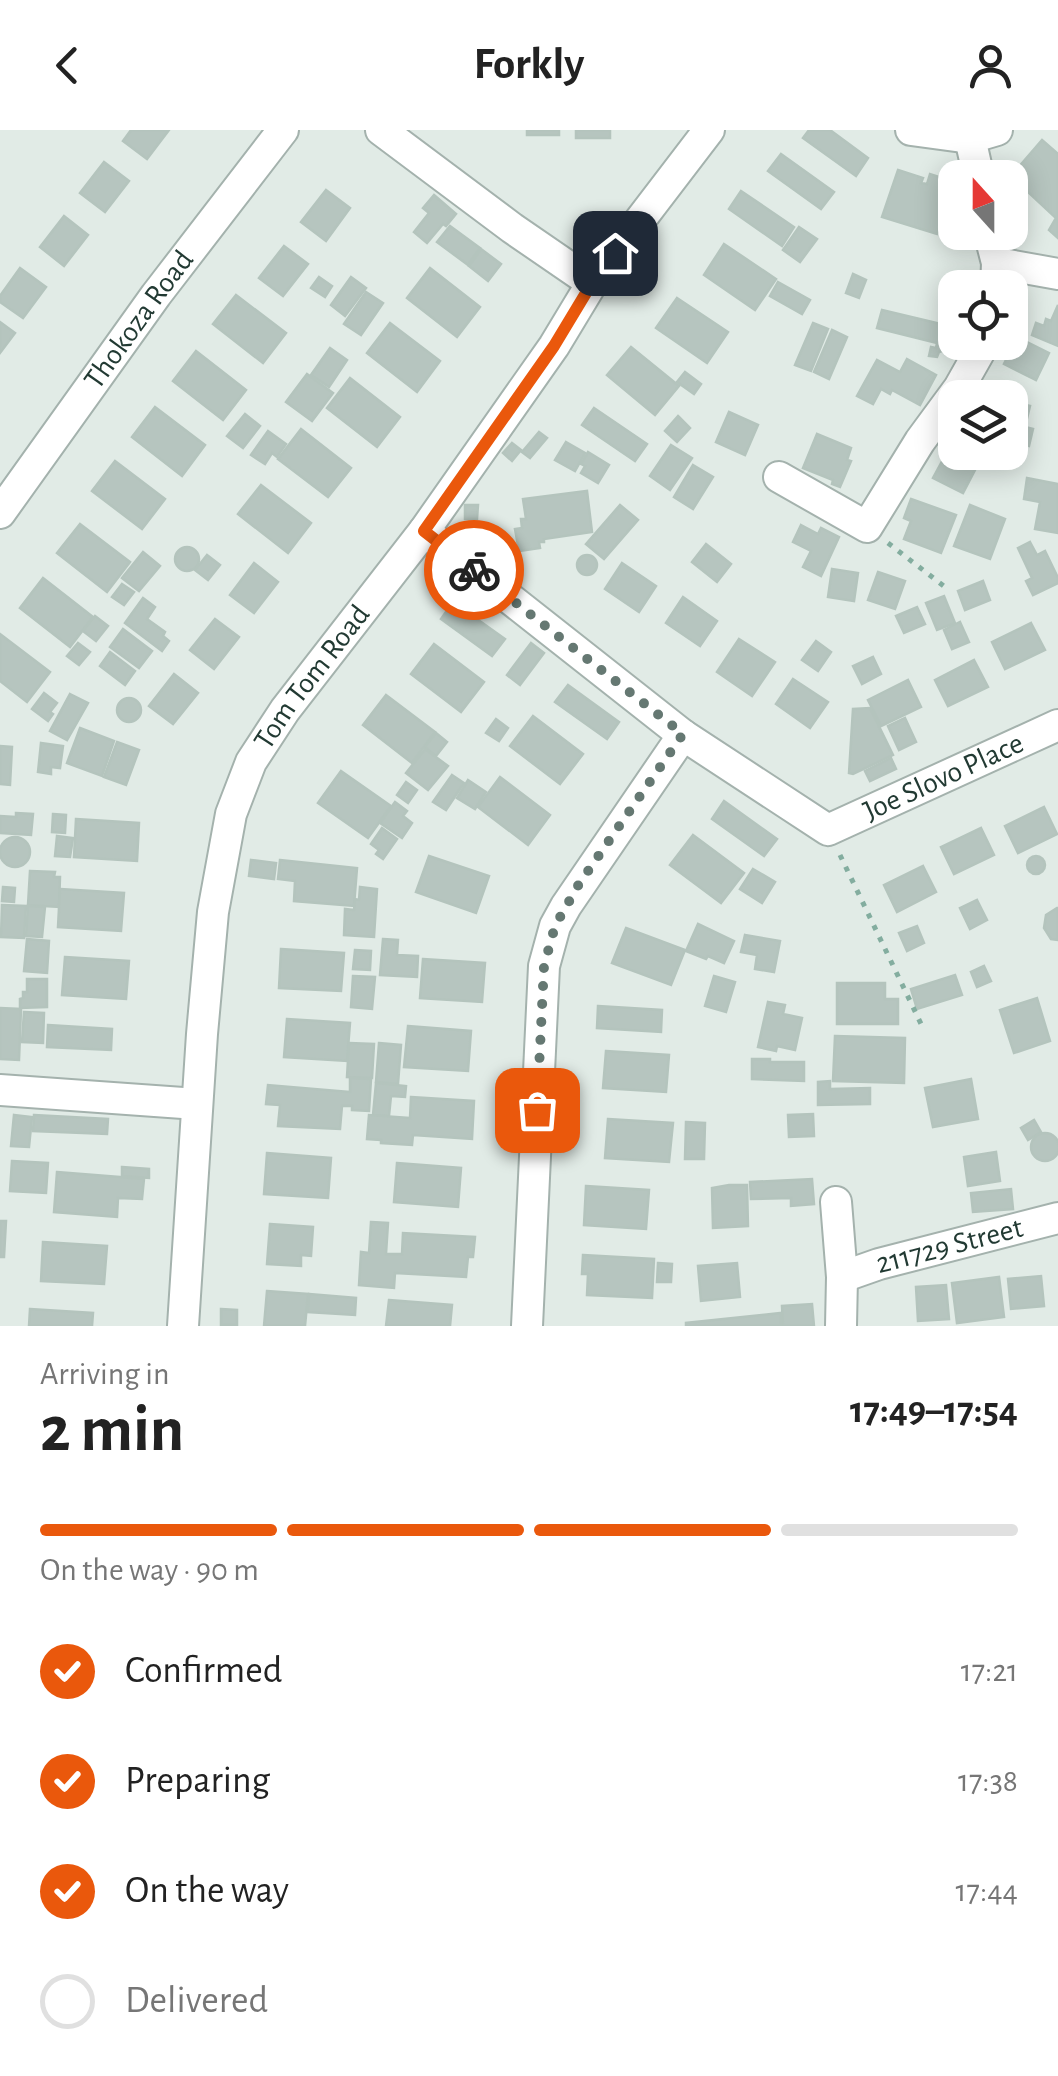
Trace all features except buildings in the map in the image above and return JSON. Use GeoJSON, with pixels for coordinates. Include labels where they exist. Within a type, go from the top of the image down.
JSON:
{"type":"FeatureCollection","features":[{"type":"Feature","properties":{"kind":"street","name":"Thokoza Road"},"geometry":{"type":"LineString","coordinates":[[0,513],[156,295],[282,130]]}},
{"type":"Feature","properties":{"kind":"street"},"geometry":{"type":"LineString","coordinates":[[381,130],[592,283]]}},
{"type":"Feature","properties":{"kind":"street","name":"Tom Tom Road"},"geometry":{"type":"LineString","coordinates":[[183,1326],[213,912],[231,814],[251,762],[284,710],[424,531],[554,346],[592,283],[709,130]]}},
{"type":"Feature","properties":{"kind":"street"},"geometry":{"type":"LineString","coordinates":[[910,130],[984,134],[980,160]]}},
{"type":"Feature","properties":{"kind":"street"},"geometry":{"type":"LineString","coordinates":[[1028,275],[1058,274]]}},
{"type":"Feature","properties":{"kind":"street"},"geometry":{"type":"LineString","coordinates":[[779,476],[868,527],[975,360]]}},
{"type":"Feature","properties":{"kind":"street","name":"Joe Slovo Place"},"geometry":{"type":"LineString","coordinates":[[424,531],[683,734],[828,830],[1058,725]]}},
{"type":"Feature","properties":{"kind":"street"},"geometry":{"type":"LineString","coordinates":[[527,1326],[544,966],[555,926],[566,906],[683,734]]}},
{"type":"Feature","properties":{"kind":"street"},"geometry":{"type":"LineString","coordinates":[[0,1090],[198,1104]]}},
{"type":"Feature","properties":{"kind":"street","name":"211729 Street"},"geometry":{"type":"LineString","coordinates":[[836,1202],[842,1326]]}},
{"type":"Feature","properties":{"kind":"street","name":"211729 Street"},"geometry":{"type":"LineString","coordinates":[[842,1277],[878,1264],[1058,1218]]}},
{"type":"Feature","properties":{"kind":"path"},"geometry":{"type":"LineString","coordinates":[[868,527],[944,587]]}},
{"type":"Feature","properties":{"kind":"path","name":"Joe Slovo Place"},"geometry":{"type":"LineString","coordinates":[[828,830],[923,1028]]}},
{"type":"Feature","properties":{"kind":"way so far"},"geometry":{"type":"LineString","coordinates":[[474,570],[683,734],[579,884],[555,926],[544,966],[537,1110]]}},
{"type":"Feature","properties":{"kind":"route"},"geometry":{"type":"LineString","coordinates":[[474,570],[424,531],[615,253]]}}]}
